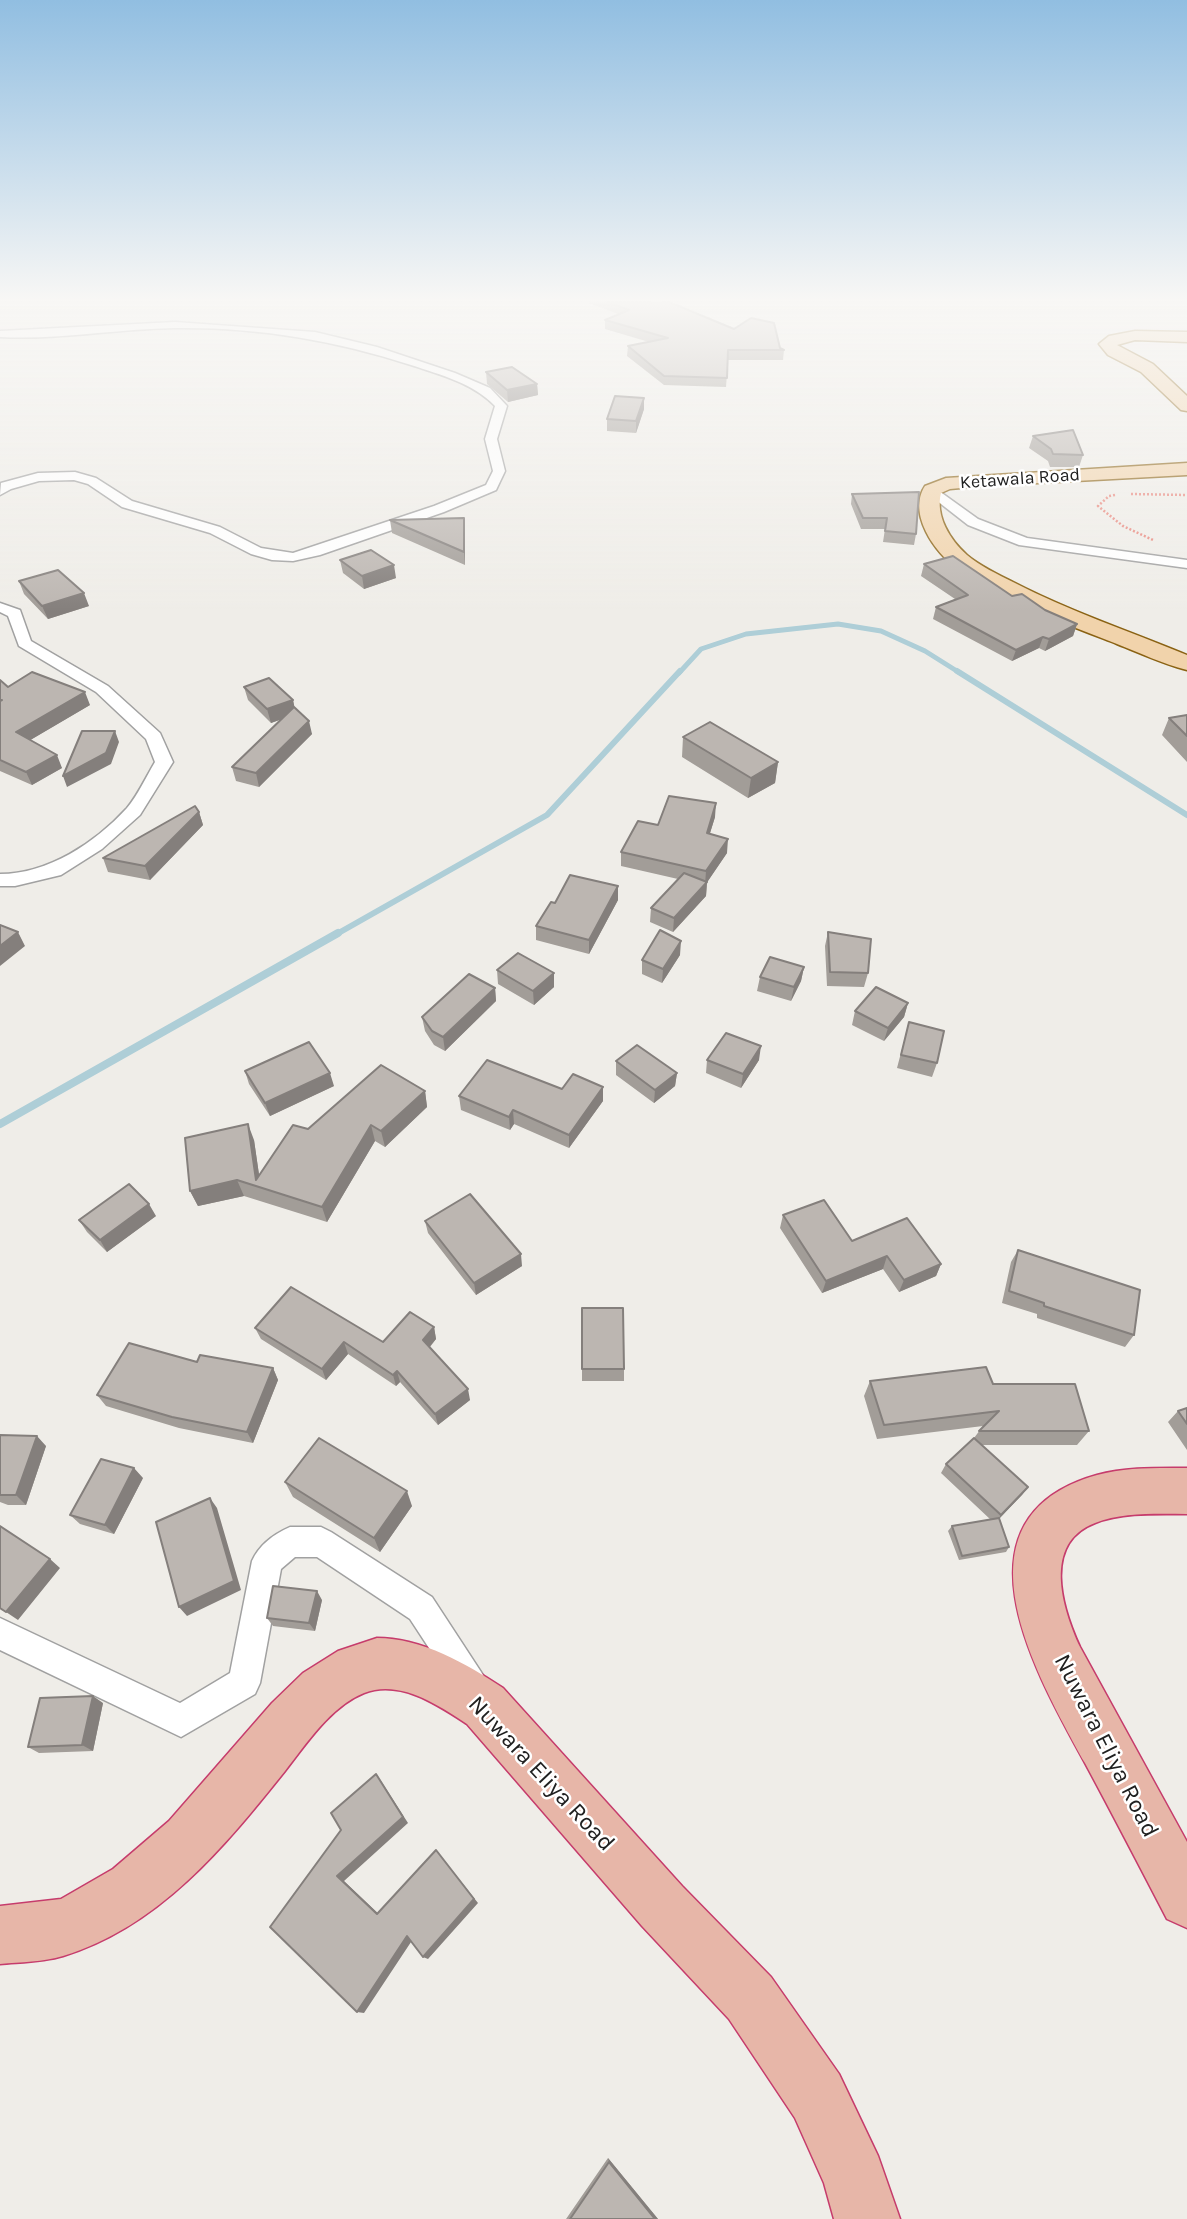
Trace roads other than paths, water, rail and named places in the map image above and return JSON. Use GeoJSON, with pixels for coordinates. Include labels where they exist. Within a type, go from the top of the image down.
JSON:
{"type":"FeatureCollection","features":[{"type":"Feature","properties":{"kind":"highway","name":"Nuwara Eliya Road"},"geometry":{"type":"LineString","coordinates":[[1187,1491],[1139,1493],[1100,1499],[1073,1508],[1055,1522],[1040,1547],[1036,1577],[1046,1626],[1068,1678],[1187,1899]]}},
{"type":"Feature","properties":{"kind":"highway","name":"Nuwara Eliya Road"},"geometry":{"type":"LineString","coordinates":[[0,1935],[67,1926],[116,1900],[166,1863],[303,1709],[332,1683],[354,1670],[379,1664],[401,1665],[463,1690],[485,1706],[653,1896],[750,1998],[817,2096],[855,2179],[867,2219]]}},
{"type":"Feature","properties":{"kind":"main road","name":"Ketawala Road"},"geometry":{"type":"LineString","coordinates":[[1187,469],[946,484],[932,490],[928,500],[929,510],[944,544],[963,562],[1013,591],[1187,663]]}},
{"type":"Feature","properties":{"kind":"street"},"geometry":{"type":"LineString","coordinates":[[0,491],[6,486],[37,477],[75,476],[92,481],[127,504],[215,530],[256,551],[272,556],[293,557],[315,552],[439,509],[491,487],[499,471],[491,439],[501,406]]}},
{"type":"Feature","properties":{"kind":"street"},"geometry":{"type":"LineString","coordinates":[[932,490],[973,522],[1024,542],[1187,564]]}},
{"type":"Feature","properties":{"kind":"street"},"geometry":{"type":"LineString","coordinates":[[0,607],[15,613],[24,643],[102,689],[154,737],[164,762],[134,811],[95,845],[54,871],[15,880],[0,880]]}},
{"type":"Feature","properties":{"kind":"street"},"geometry":{"type":"LineString","coordinates":[[0,1634],[181,1721],[244,1683],[267,1561],[290,1542],[321,1542],[421,1608],[485,1706]]}},
{"type":"Feature","properties":{"kind":"waterway"},"geometry":{"type":"LineString","coordinates":[[679,673],[701,649],[746,634],[838,624],[881,631],[925,651],[960,673]]}},
{"type":"Feature","properties":{"kind":"waterway"},"geometry":{"type":"LineString","coordinates":[[335,935],[547,815],[680,671]]}},
{"type":"Feature","properties":{"kind":"waterway"},"geometry":{"type":"LineString","coordinates":[[957,671],[1187,815]]}},
{"type":"Feature","properties":{"kind":"waterway"},"geometry":{"type":"LineString","coordinates":[[0,1124],[338,933]]}}]}
